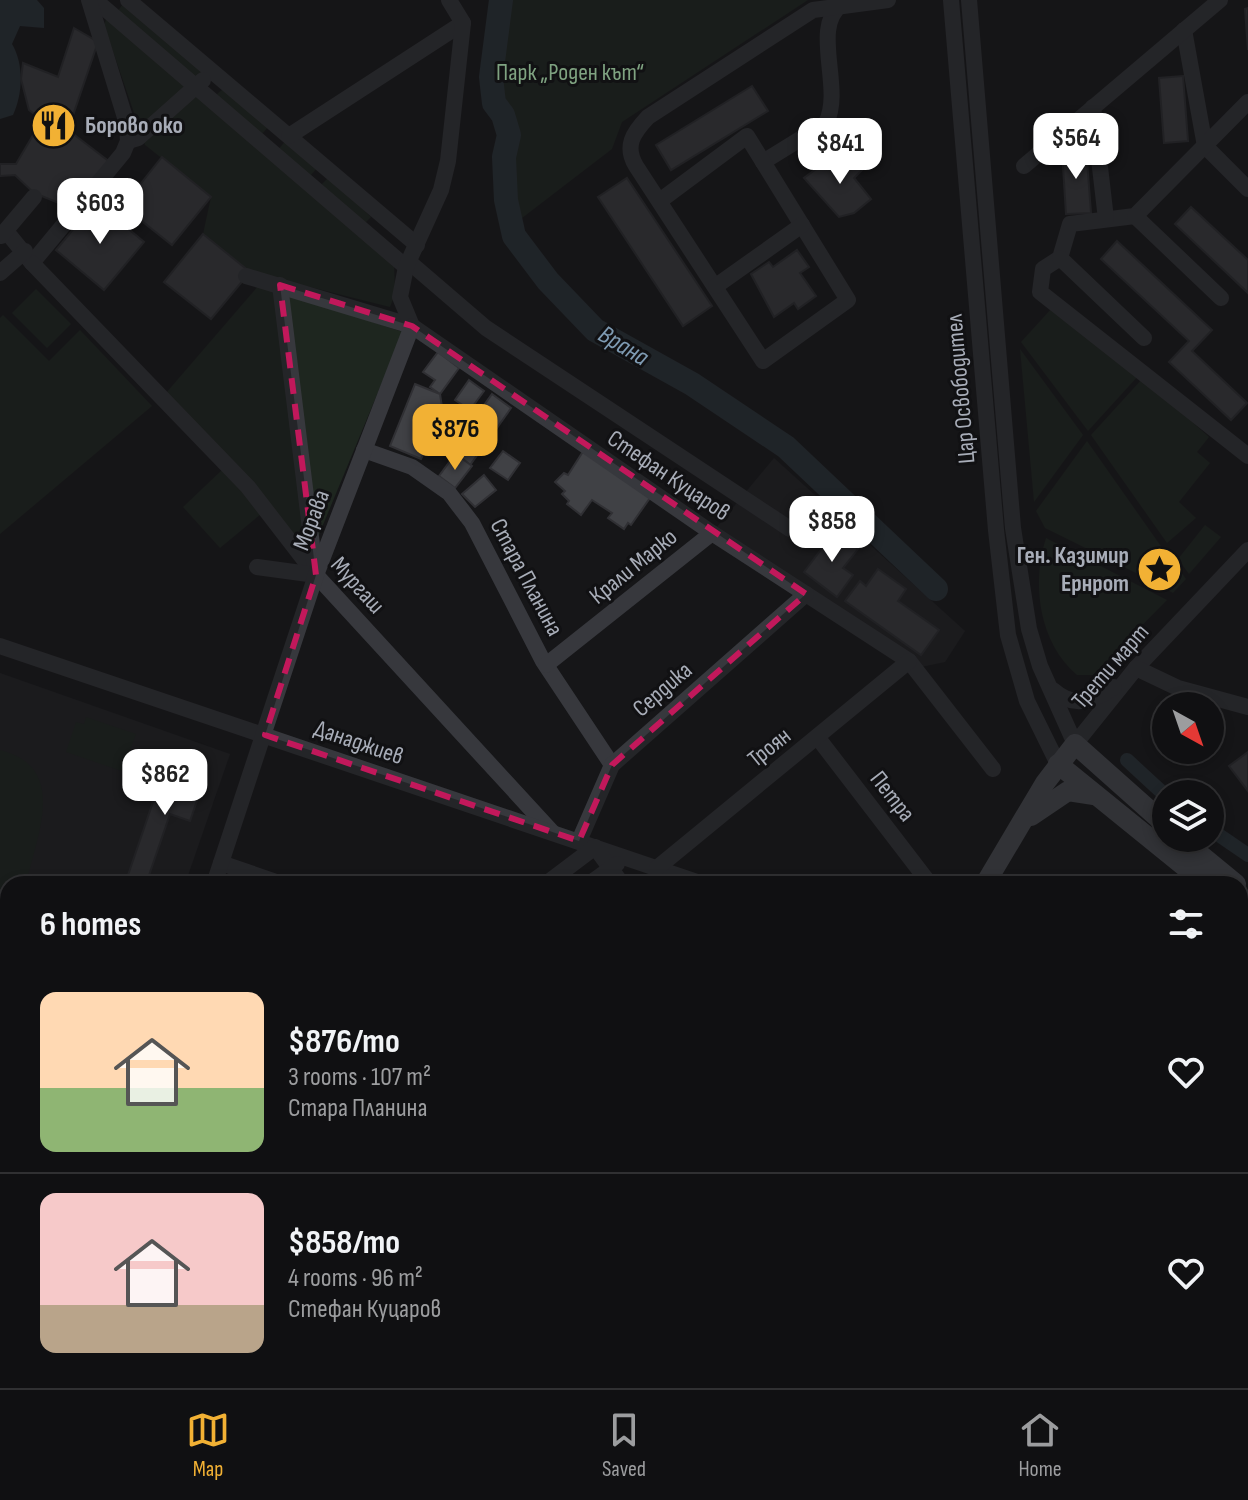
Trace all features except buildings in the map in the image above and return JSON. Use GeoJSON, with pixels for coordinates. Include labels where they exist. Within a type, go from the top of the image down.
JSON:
{"type":"FeatureCollection","features":[{"type":"Feature","properties":{"kind":"main road"},"geometry":{"type":"LineString","coordinates":[[990,876],[1058,764],[1075,744],[1152,813]]}},
{"type":"Feature","properties":{"kind":"main road"},"geometry":{"type":"LineString","coordinates":[[1058,764],[1196,876]]}},
{"type":"Feature","properties":{"kind":"main road"},"geometry":{"type":"LineString","coordinates":[[1021,824],[1068,791],[1096,796]]}},
{"type":"Feature","properties":{"kind":"main road"},"geometry":{"type":"LineString","coordinates":[[1197,852],[1227,876]]}},
{"type":"Feature","properties":{"kind":"street"},"geometry":{"type":"LineString","coordinates":[[128,0],[417,245]]}},
{"type":"Feature","properties":{"kind":"street"},"geometry":{"type":"LineString","coordinates":[[412,326],[400,297],[407,264],[441,190],[448,161],[463,23],[449,0]]}},
{"type":"Feature","properties":{"kind":"street"},"geometry":{"type":"LineString","coordinates":[[661,200],[747,136],[848,300],[763,361],[630,155],[630,143],[648,117],[813,10],[888,0]]}},
{"type":"Feature","properties":{"kind":"street","name":"Цар Освободител"},"geometry":{"type":"LineString","coordinates":[[951,0],[996,530],[1008,635],[1027,701],[1058,764]]}},
{"type":"Feature","properties":{"kind":"street","name":"Цар Освободител"},"geometry":{"type":"LineString","coordinates":[[969,0],[1013,528],[1029,629],[1049,687],[1075,744]]}},
{"type":"Feature","properties":{"kind":"street"},"geometry":{"type":"LineString","coordinates":[[1024,166],[1220,0]]}},
{"type":"Feature","properties":{"kind":"street"},"geometry":{"type":"LineString","coordinates":[[96,1],[380,244],[486,328],[790,529]]}},
{"type":"Feature","properties":{"kind":"street"},"geometry":{"type":"LineString","coordinates":[[0,273],[28,257],[123,153],[128,141],[127,124],[96,1]]}},
{"type":"Feature","properties":{"kind":"street"},"geometry":{"type":"LineString","coordinates":[[763,162],[826,123],[834,100],[828,18],[843,4]]}},
{"type":"Feature","properties":{"kind":"street"},"geometry":{"type":"LineString","coordinates":[[267,146],[463,23]]}},
{"type":"Feature","properties":{"kind":"street"},"geometry":{"type":"LineString","coordinates":[[1184,30],[1205,146],[1248,189]]}},
{"type":"Feature","properties":{"kind":"street"},"geometry":{"type":"LineString","coordinates":[[128,141],[138,138],[198,86],[212,69]]}},
{"type":"Feature","properties":{"kind":"street"},"geometry":{"type":"LineString","coordinates":[[1248,102],[1135,216],[1070,224],[1060,258],[1043,269],[1040,292],[1248,456]]}},
{"type":"Feature","properties":{"kind":"street"},"geometry":{"type":"LineString","coordinates":[[1093,107],[1106,219]]}},
{"type":"Feature","properties":{"kind":"street"},"geometry":{"type":"LineString","coordinates":[[310,184],[325,167]]}},
{"type":"Feature","properties":{"kind":"street"},"geometry":{"type":"LineString","coordinates":[[3,234],[34,197]]}},
{"type":"Feature","properties":{"kind":"street"},"geometry":{"type":"LineString","coordinates":[[1135,216],[1221,298]]}},
{"type":"Feature","properties":{"kind":"street"},"geometry":{"type":"LineString","coordinates":[[380,244],[393,225]]}},
{"type":"Feature","properties":{"kind":"street"},"geometry":{"type":"LineString","coordinates":[[716,286],[802,225]]}},
{"type":"Feature","properties":{"kind":"street","name":"Мургаш"},"geometry":{"type":"LineString","coordinates":[[3,234],[248,487],[316,575],[552,832]]}},
{"type":"Feature","properties":{"kind":"street"},"geometry":{"type":"LineString","coordinates":[[1060,258],[1144,338]]}},
{"type":"Feature","properties":{"kind":"street","name":"Стефан Куцаров"},"geometry":{"type":"LineString","coordinates":[[246,276],[412,326],[712,533],[909,661],[993,769]]}},
{"type":"Feature","properties":{"kind":"street"},"geometry":{"type":"LineString","coordinates":[[257,567],[316,575],[280,285]]}},
{"type":"Feature","properties":{"kind":"street","name":"Морава"},"geometry":{"type":"LineString","coordinates":[[217,876],[316,575],[412,326]]}},
{"type":"Feature","properties":{"kind":"street","name":"Стара Планина"},"geometry":{"type":"LineString","coordinates":[[364,450],[412,467],[449,493],[472,523],[546,665],[612,765]]}},
{"type":"Feature","properties":{"kind":"street","name":"Крали Марко"},"geometry":{"type":"LineString","coordinates":[[546,665],[712,533]]}},
{"type":"Feature","properties":{"kind":"street","name":"Трети март"},"geometry":{"type":"LineString","coordinates":[[1075,744],[1131,674],[1248,550]]}},
{"type":"Feature","properties":{"kind":"street","name":"Сердика"},"geometry":{"type":"LineString","coordinates":[[579,841],[612,765],[806,594]]}},
{"type":"Feature","properties":{"kind":"street","name":"Данаджиев"},"geometry":{"type":"LineString","coordinates":[[0,646],[680,876]]}},
{"type":"Feature","properties":{"kind":"street","name":"Троян"},"geometry":{"type":"LineString","coordinates":[[657,868],[909,661]]}},
{"type":"Feature","properties":{"kind":"street"},"geometry":{"type":"LineString","coordinates":[[1049,687],[1068,701],[1086,702],[1131,674],[1248,707]]}},
{"type":"Feature","properties":{"kind":"street","name":"Петра"},"geometry":{"type":"LineString","coordinates":[[818,738],[924,876]]}},
{"type":"Feature","properties":{"kind":"street"},"geometry":{"type":"LineString","coordinates":[[557,876],[595,847],[616,876]]}},
{"type":"Feature","properties":{"kind":"street"},"geometry":{"type":"LineString","coordinates":[[600,876],[626,857]]}},
{"type":"Feature","properties":{"kind":"street"},"geometry":{"type":"LineString","coordinates":[[221,863],[259,876]]}},
{"type":"Feature","properties":{"kind":"highlighted area"},"geometry":{"type":"Polygon","coordinates":[[[280,285],[412,326],[806,594],[612,765],[579,841],[265,735],[316,575],[280,285]]]}},
{"type":"Feature","properties":{"kind":"shaded area"},"geometry":{"type":"Polygon","coordinates":[[[0,0],[37,0],[44,8],[44,28],[20,26],[12,44],[19,61],[19,98],[13,115],[0,119],[0,0]]]}},
{"type":"Feature","properties":{"kind":"shaded area"},"geometry":{"type":"Polygon","coordinates":[[[774,458],[965,631],[945,662],[916,668],[712,533],[774,458]]]}},
{"type":"Feature","properties":{"kind":"shaded area"},"geometry":{"type":"Polygon","coordinates":[[[0,673],[230,754],[188,876],[0,876],[0,673]]]}},
{"type":"Feature","properties":{"kind":"green space","name":"Парк „Роден кът“"},"geometry":{"type":"Polygon","coordinates":[[[500,0],[808,0],[622,122],[612,149],[513,225],[496,68],[500,0]]]}},
{"type":"Feature","properties":{"kind":"green space"},"geometry":{"type":"Polygon","coordinates":[[[124,2],[205,70],[196,80],[118,11],[124,2]]]}},
{"type":"Feature","properties":{"kind":"green space"},"geometry":{"type":"Polygon","coordinates":[[[107,17],[394,262],[395,294],[390,307],[250,272],[203,234],[211,197],[145,145],[104,25],[107,17]]]}},
{"type":"Feature","properties":{"kind":"green space"},"geometry":{"type":"Polygon","coordinates":[[[225,87],[270,125],[261,135],[216,95],[225,87]]]}},
{"type":"Feature","properties":{"kind":"green space"},"geometry":{"type":"Polygon","coordinates":[[[287,139],[319,166],[310,176],[278,150],[287,139]]]}},
{"type":"Feature","properties":{"kind":"green space"},"geometry":{"type":"Polygon","coordinates":[[[329,177],[371,217],[365,223],[321,185],[329,177]]]}},
{"type":"Feature","properties":{"kind":"green space"},"geometry":{"type":"Polygon","coordinates":[[[259,285],[276,291],[310,554],[166,393],[259,285]]]}},
{"type":"Feature","properties":{"kind":"green space"},"geometry":{"type":"Polygon","coordinates":[[[36,289],[71,324],[47,348],[12,313],[36,289]]]}},
{"type":"Feature","properties":{"kind":"green space"},"geometry":{"type":"Polygon","coordinates":[[[287,294],[403,332],[318,537],[287,294]]]}},
{"type":"Feature","properties":{"kind":"green space"},"geometry":{"type":"Polygon","coordinates":[[[1052,308],[1139,375],[1088,431],[1021,342],[1052,308]]]}},
{"type":"Feature","properties":{"kind":"green space"},"geometry":{"type":"Polygon","coordinates":[[[3,315],[49,361],[80,330],[152,406],[0,534],[0,318],[3,315]]]}},
{"type":"Feature","properties":{"kind":"green space"},"geometry":{"type":"Polygon","coordinates":[[[1020,349],[1083,435],[1034,502],[1020,349]]]}},
{"type":"Feature","properties":{"kind":"green space"},"geometry":{"type":"Polygon","coordinates":[[[1143,378],[1209,437],[1197,452],[1210,463],[1179,502],[1196,518],[1167,543],[1091,435],[1143,378]]]}},
{"type":"Feature","properties":{"kind":"green space"},"geometry":{"type":"Polygon","coordinates":[[[1087,441],[1165,552],[1159,568],[1149,576],[1144,577],[1045,528],[1036,511],[1087,441]]]}},
{"type":"Feature","properties":{"kind":"green space"},"geometry":{"type":"Polygon","coordinates":[[[224,468],[261,514],[220,548],[183,507],[224,468]]]}},
{"type":"Feature","properties":{"kind":"green space"},"geometry":{"type":"Polygon","coordinates":[[[1205,525],[1221,537],[1189,574],[1178,559],[1205,525]]]}},
{"type":"Feature","properties":{"kind":"green space"},"geometry":{"type":"Polygon","coordinates":[[[1046,538],[1167,600],[1093,675],[1077,675],[1054,647],[1047,630],[1039,593],[1041,556],[1046,538]]]}},
{"type":"Feature","properties":{"kind":"green space"},"geometry":{"type":"Polygon","coordinates":[[[1176,565],[1186,579],[1173,593],[1158,585],[1166,580],[1176,565]]]}},
{"type":"Feature","properties":{"kind":"green space"},"geometry":{"type":"Polygon","coordinates":[[[86,717],[136,734],[129,753],[139,757],[133,775],[66,752],[76,722],[84,724],[86,717]]]}},
{"type":"Feature","properties":{"kind":"green space"},"geometry":{"type":"Polygon","coordinates":[[[0,750],[21,759],[35,771],[43,805],[28,876],[0,876],[0,750]]]}},
{"type":"Feature","properties":{"kind":"waterway","name":"Врана"},"geometry":{"type":"LineString","coordinates":[[501,0],[491,77],[494,103],[503,115],[509,135],[504,157],[506,200],[514,236],[548,281],[595,330],[692,384],[786,447],[936,589]]}},
{"type":"Feature","properties":{"kind":"waterway","name":"Врана"},"geometry":{"type":"LineString","coordinates":[[1127,760],[1152,783]]}},
{"type":"Feature","properties":{"kind":"waterway","name":"Врана"},"geometry":{"type":"LineString","coordinates":[[1224,839],[1248,855]]}},
{"type":"Feature","properties":{"kind":"place","name":"Борово око"},"geometry":{"type":"Point","coordinates":[54,125]}},
{"type":"Feature","properties":{"kind":"place","name":"Ген. Казимир Ернрот"},"geometry":{"type":"Point","coordinates":[1160,569]}}]}
